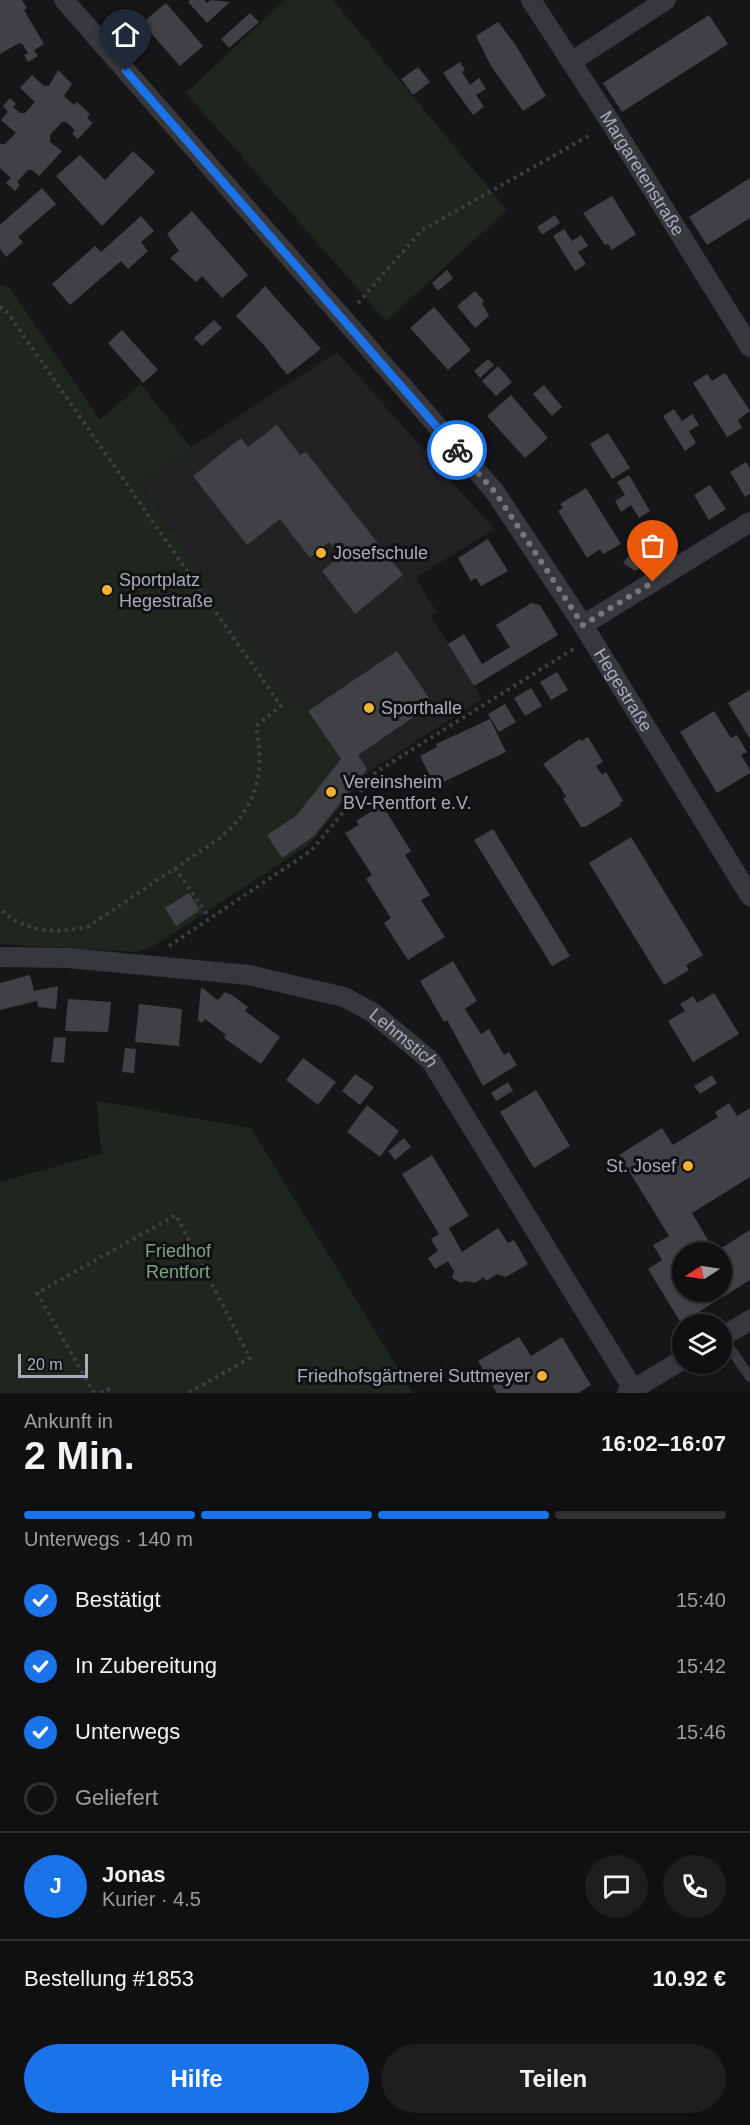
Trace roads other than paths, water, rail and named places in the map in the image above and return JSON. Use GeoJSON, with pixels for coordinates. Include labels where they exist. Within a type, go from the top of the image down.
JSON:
{"type":"FeatureCollection","features":[{"type":"Feature","properties":{"kind":"street","name":"Hegestraße"},"geometry":{"type":"LineString","coordinates":[[64,0],[342,322],[495,492],[587,631],[750,896]]}},
{"type":"Feature","properties":{"kind":"street","name":"Margaretenstraße"},"geometry":{"type":"LineString","coordinates":[[531,0],[611,123],[750,347]]}},
{"type":"Feature","properties":{"kind":"street"},"geometry":{"type":"LineString","coordinates":[[571,62],[666,0]]}},
{"type":"Feature","properties":{"kind":"street"},"geometry":{"type":"LineString","coordinates":[[587,631],[750,522]]}},
{"type":"Feature","properties":{"kind":"street","name":"Lehmstich"},"geometry":{"type":"LineString","coordinates":[[0,957],[69,958],[249,975],[344,997],[372,1012],[431,1061],[630,1391]]}},
{"type":"Feature","properties":{"kind":"street"},"geometry":{"type":"LineString","coordinates":[[732,1331],[750,1320]]}},
{"type":"Feature","properties":{"kind":"street"},"geometry":{"type":"LineString","coordinates":[[630,1391],[672,1366]]}},
{"type":"Feature","properties":{"kind":"lane"},"geometry":{"type":"LineString","coordinates":[[732,1351],[750,1377]]}},
{"type":"Feature","properties":{"kind":"place","name":"Josefschule"},"geometry":{"type":"Point","coordinates":[321,553]}},
{"type":"Feature","properties":{"kind":"place","name":"Sportplatz Hegestraße"},"geometry":{"type":"Point","coordinates":[107,590]}},
{"type":"Feature","properties":{"kind":"place","name":"Sporthalle"},"geometry":{"type":"Point","coordinates":[369,708]}},
{"type":"Feature","properties":{"kind":"place","name":"Vereinsheim BV-Rentfort e.V."},"geometry":{"type":"Point","coordinates":[331,792]}},
{"type":"Feature","properties":{"kind":"place","name":"St. Josef"},"geometry":{"type":"Point","coordinates":[688,1166]}},
{"type":"Feature","properties":{"kind":"place","name":"Friedhofsgärtnerei Suttmeyer"},"geometry":{"type":"Point","coordinates":[542,1376]}},
{"type":"Feature","properties":{"kind":"park label","name":"Friedhof Rentfort"},"geometry":{"type":"Point","coordinates":[178,1261]}}]}
